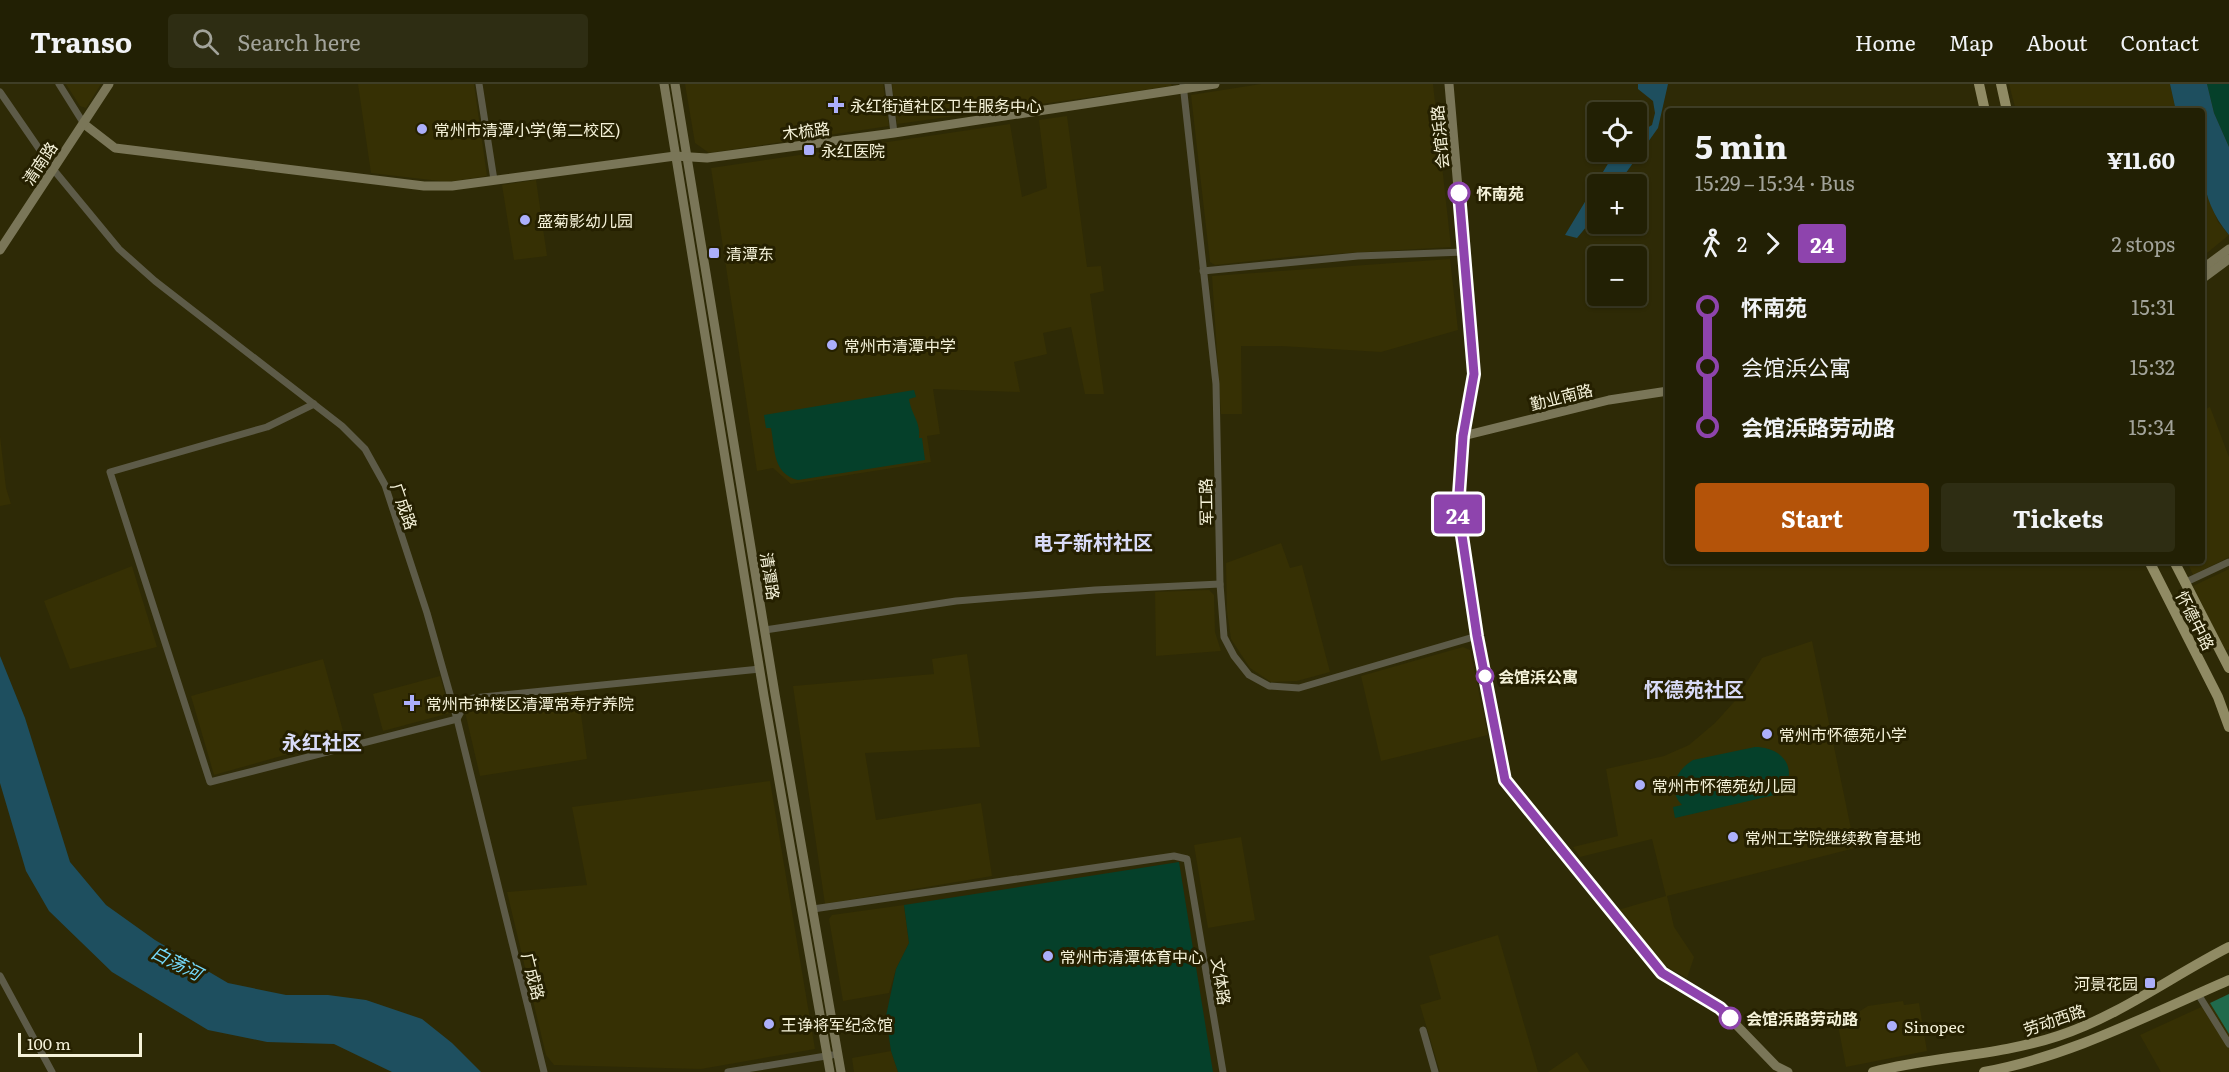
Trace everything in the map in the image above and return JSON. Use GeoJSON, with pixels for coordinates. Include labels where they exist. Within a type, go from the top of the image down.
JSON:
{"type":"FeatureCollection","features":[{"type":"Feature","properties":{"kind":"main road"},"geometry":{"type":"LineString","coordinates":[[1979,84],[1984,108]]}},
{"type":"Feature","properties":{"kind":"main road"},"geometry":{"type":"LineString","coordinates":[[2001,84],[2006,108]]}},
{"type":"Feature","properties":{"kind":"main road","name":"怀德中路"},"geometry":{"type":"LineString","coordinates":[[2152,564],[2218,697],[2229,727]]}},
{"type":"Feature","properties":{"kind":"main road","name":"怀德中路"},"geometry":{"type":"LineString","coordinates":[[2175,564],[2229,668]]}},
{"type":"Feature","properties":{"kind":"main road","name":"劳动西路"},"geometry":{"type":"LineString","coordinates":[[1873,1072],[1994,1052],[2057,1036],[2105,1016],[2229,947]]}},
{"type":"Feature","properties":{"kind":"main road","name":"劳动西路"},"geometry":{"type":"LineString","coordinates":[[1984,1072],[2061,1053],[2229,980]]}},
{"type":"Feature","properties":{"kind":"street"},"geometry":{"type":"LineString","coordinates":[[59,84],[84,124]]}},
{"type":"Feature","properties":{"kind":"street","name":"清南路"},"geometry":{"type":"LineString","coordinates":[[0,250],[109,84]]}},
{"type":"Feature","properties":{"kind":"street"},"geometry":{"type":"LineString","coordinates":[[479,84],[494,180]]}},
{"type":"Feature","properties":{"kind":"street","name":"清潭路"},"geometry":{"type":"LineString","coordinates":[[664,84],[760,669],[830,1072]]}},
{"type":"Feature","properties":{"kind":"street","name":"清潭路"},"geometry":{"type":"LineString","coordinates":[[675,84],[841,1072]]}},
{"type":"Feature","properties":{"kind":"street"},"geometry":{"type":"LineString","coordinates":[[888,84],[894,133]]}},
{"type":"Feature","properties":{"kind":"street","name":"木梳路"},"geometry":{"type":"LineString","coordinates":[[84,124],[115,148],[424,186],[452,186],[675,156],[707,158],[894,133],[1183,86],[1215,84]]}},
{"type":"Feature","properties":{"kind":"street","name":"会馆浜路"},"geometry":{"type":"LineString","coordinates":[[1449,84],[1474,374],[1463,436],[1458,509],[1477,636],[1505,780],[1662,973],[1720,1008],[1776,1066],[1788,1072]]}},
{"type":"Feature","properties":{"kind":"street","name":"军工路"},"geometry":{"type":"LineString","coordinates":[[1183,86],[1216,384],[1220,585],[1224,637],[1234,656],[1249,675],[1269,686],[1299,688],[1477,636]]}},
{"type":"Feature","properties":{"kind":"street","name":"广成路"},"geometry":{"type":"LineString","coordinates":[[0,92],[53,169],[119,249],[155,281],[342,426],[365,450],[385,484],[427,613],[458,719],[544,1072]]}},
{"type":"Feature","properties":{"kind":"street"},"geometry":{"type":"LineString","coordinates":[[2205,267],[2229,249]]}},
{"type":"Feature","properties":{"kind":"street"},"geometry":{"type":"LineString","coordinates":[[1203,271],[1358,256],[1464,252]]}},
{"type":"Feature","properties":{"kind":"street"},"geometry":{"type":"LineString","coordinates":[[2205,277],[2229,259]]}},
{"type":"Feature","properties":{"kind":"street","name":"勤业南路"},"geometry":{"type":"LineString","coordinates":[[1463,436],[1609,399],[1665,391]]}},
{"type":"Feature","properties":{"kind":"street"},"geometry":{"type":"LineString","coordinates":[[314,404],[267,428],[110,472],[210,782],[458,719],[466,702],[473,698],[760,669]]}},
{"type":"Feature","properties":{"kind":"street"},"geometry":{"type":"LineString","coordinates":[[2184,583],[2229,562]]}},
{"type":"Feature","properties":{"kind":"street"},"geometry":{"type":"LineString","coordinates":[[765,630],[956,601],[1095,590],[1220,585]]}},
{"type":"Feature","properties":{"kind":"street","name":"文体路"},"geometry":{"type":"LineString","coordinates":[[813,909],[1174,856],[1187,859],[1223,1072]]}},
{"type":"Feature","properties":{"kind":"street"},"geometry":{"type":"LineString","coordinates":[[0,976],[52,1072]]}},
{"type":"Feature","properties":{"kind":"street"},"geometry":{"type":"LineString","coordinates":[[2198,994],[2229,1044]]}},
{"type":"Feature","properties":{"kind":"street"},"geometry":{"type":"LineString","coordinates":[[1423,1030],[1435,1072]]}},
{"type":"Feature","properties":{"kind":"street"},"geometry":{"type":"LineString","coordinates":[[728,1072],[838,1053]]}},
{"type":"Feature","properties":{"kind":"shaded area"},"geometry":{"type":"Polygon","coordinates":[[[66,84],[101,84],[86,108],[80,106],[66,84]]]}},
{"type":"Feature","properties":{"kind":"shaded area","name":"常州市清潭小学(第二校区)"},"geometry":{"type":"Polygon","coordinates":[[[358,84],[474,84],[487,176],[448,182],[371,173],[358,84]]]}},
{"type":"Feature","properties":{"kind":"shaded area"},"geometry":{"type":"Polygon","coordinates":[[[685,84],[883,84],[889,126],[709,153],[695,143],[685,84]]]}},
{"type":"Feature","properties":{"kind":"shaded area"},"geometry":{"type":"Polygon","coordinates":[[[892,84],[1171,84],[1172,86],[897,124],[892,84]]]}},
{"type":"Feature","properties":{"kind":"shaded area"},"geometry":{"type":"Polygon","coordinates":[[[1261,84],[1433,84],[1451,247],[1297,256],[1215,265],[1210,262],[1191,95],[1261,84]]]}},
{"type":"Feature","properties":{"kind":"shaded area"},"geometry":{"type":"Polygon","coordinates":[[[2009,84],[2170,84],[2175,108],[2015,108],[2009,84]]]}},
{"type":"Feature","properties":{"kind":"shaded area"},"geometry":{"type":"Polygon","coordinates":[[[1067,116],[1087,267],[1101,266],[1104,291],[1090,294],[1104,394],[1085,394],[1071,327],[1043,333],[1047,354],[1014,362],[1020,392],[933,389],[940,434],[927,436],[931,462],[791,484],[773,468],[757,471],[711,168],[1010,124],[1022,197],[1047,188],[1039,120],[1067,116]]]}},
{"type":"Feature","properties":{"kind":"shaded area","name":"盛菊影幼儿园"},"geometry":{"type":"Polygon","coordinates":[[[536,180],[547,256],[514,260],[502,185],[536,180]]]}},
{"type":"Feature","properties":{"kind":"shaded area"},"geometry":{"type":"Polygon","coordinates":[[[2205,191],[2218,222],[2229,235],[2205,255],[2205,191]]]}},
{"type":"Feature","properties":{"kind":"shaded area"},"geometry":{"type":"Polygon","coordinates":[[[1450,259],[1458,330],[1381,352],[1241,346],[1242,414],[1221,414],[1212,276],[1450,259]]]}},
{"type":"Feature","properties":{"kind":"shaded area"},"geometry":{"type":"Polygon","coordinates":[[[2210,407],[2229,457],[2229,557],[2193,575],[2188,564],[2205,564],[2205,410],[2210,407]]]}},
{"type":"Feature","properties":{"kind":"shaded area"},"geometry":{"type":"Polygon","coordinates":[[[0,436],[6,488],[11,504],[0,506],[0,436]]]}},
{"type":"Feature","properties":{"kind":"shaded area"},"geometry":{"type":"Polygon","coordinates":[[[1281,543],[1290,568],[1302,565],[1330,672],[1297,681],[1271,682],[1250,668],[1231,639],[1227,611],[1226,563],[1281,543]]]}},
{"type":"Feature","properties":{"kind":"shaded area"},"geometry":{"type":"Polygon","coordinates":[[[132,566],[157,647],[70,669],[44,601],[132,566]]]}},
{"type":"Feature","properties":{"kind":"shaded area"},"geometry":{"type":"Polygon","coordinates":[[[2229,569],[2229,649],[2224,651],[2193,586],[2229,569]]]}},
{"type":"Feature","properties":{"kind":"shaded area"},"geometry":{"type":"Polygon","coordinates":[[[1209,590],[1214,595],[1215,632],[1221,651],[1156,656],[1155,592],[1209,590]]]}},
{"type":"Feature","properties":{"kind":"shaded area"},"geometry":{"type":"Polygon","coordinates":[[[1812,641],[1855,848],[1667,896],[1674,927],[1694,957],[1687,978],[1665,966],[1618,910],[1666,896],[1652,839],[1580,857],[1573,847],[1618,836],[1606,769],[1664,756],[1689,745],[1715,723],[1734,702],[1762,658],[1812,641]]]}},
{"type":"Feature","properties":{"kind":"shaded area"},"geometry":{"type":"Polygon","coordinates":[[[1463,647],[1470,650],[1488,735],[1381,761],[1361,676],[1463,647]]]}},
{"type":"Feature","properties":{"kind":"shaded area"},"geometry":{"type":"Polygon","coordinates":[[[967,654],[980,747],[865,753],[876,820],[981,803],[992,876],[825,904],[793,686],[934,674],[932,659],[967,654]]]}},
{"type":"Feature","properties":{"kind":"shaded area"},"geometry":{"type":"Polygon","coordinates":[[[323,659],[345,738],[214,775],[191,696],[323,659]]]}},
{"type":"Feature","properties":{"kind":"shaded area","name":"常州市钟楼区清潭常寿疗养院"},"geometry":{"type":"Polygon","coordinates":[[[440,676],[450,713],[383,731],[373,694],[440,676]]]}},
{"type":"Feature","properties":{"kind":"shaded area"},"geometry":{"type":"Polygon","coordinates":[[[578,692],[587,759],[480,776],[465,712],[468,706],[480,701],[578,692]]]}},
{"type":"Feature","properties":{"kind":"shaded area"},"geometry":{"type":"Polygon","coordinates":[[[770,781],[815,1049],[701,1069],[554,1065],[546,1055],[507,892],[587,885],[572,807],[770,781]]]}},
{"type":"Feature","properties":{"kind":"shaded area"},"geometry":{"type":"Polygon","coordinates":[[[1241,837],[1255,920],[1208,928],[1194,845],[1241,837]]]}},
{"type":"Feature","properties":{"kind":"shaded area"},"geometry":{"type":"Polygon","coordinates":[[[904,905],[909,943],[896,969],[889,993],[843,1001],[829,919],[832,915],[904,905]]]}},
{"type":"Feature","properties":{"kind":"shaded area"},"geometry":{"type":"Polygon","coordinates":[[[1498,935],[1538,1072],[1440,1072],[1420,1005],[1441,999],[1429,956],[1498,935]]]}},
{"type":"Feature","properties":{"kind":"shaded area"},"geometry":{"type":"Polygon","coordinates":[[[1903,1001],[1904,1005],[1919,1003],[1927,1051],[1846,1067],[1838,1025],[1868,1006],[1903,1001]]]}},
{"type":"Feature","properties":{"kind":"shaded area"},"geometry":{"type":"Polygon","coordinates":[[[2210,1003],[2229,1034],[2229,1072],[2161,1072],[2140,1035],[2210,1003]]]}},
{"type":"Feature","properties":{"kind":"shaded area"},"geometry":{"type":"Polygon","coordinates":[[[891,1051],[898,1072],[854,1072],[852,1058],[891,1051]]]}},
{"type":"Feature","properties":{"kind":"shaded area"},"geometry":{"type":"Polygon","coordinates":[[[1577,1052],[1590,1072],[1548,1072],[1577,1052]]]}},
{"type":"Feature","properties":{"kind":"green space"},"geometry":{"type":"Polygon","coordinates":[[[2207,84],[2229,84],[2229,147],[2214,113],[2207,84]]]}},
{"type":"Feature","properties":{"kind":"green space"},"geometry":{"type":"Polygon","coordinates":[[[914,390],[916,397],[909,399],[919,427],[919,438],[922,438],[925,460],[798,480],[790,477],[780,467],[771,428],[766,428],[764,415],[914,390]]]}},
{"type":"Feature","properties":{"kind":"green space"},"geometry":{"type":"Polygon","coordinates":[[[1755,747],[1778,753],[1786,762],[1789,774],[1787,792],[1675,818],[1673,807],[1682,805],[1677,799],[1674,786],[1678,774],[1687,764],[1693,760],[1755,747]]]}},
{"type":"Feature","properties":{"kind":"green space","name":"常州市清潭体育中心"},"geometry":{"type":"Polygon","coordinates":[[[1179,862],[1213,1072],[898,1072],[891,1051],[886,1016],[896,969],[909,943],[904,905],[1179,862]]]}},
{"type":"Feature","properties":{"kind":"green space"},"geometry":{"type":"Polygon","coordinates":[[[2229,994],[2229,1034],[2210,1003],[2229,994]]]}},
{"type":"Feature","properties":{"kind":"water"},"geometry":{"type":"Polygon","coordinates":[[[1638,84],[1668,84],[1658,128],[1647,143],[1647,128],[1652,125],[1655,113],[1653,101],[1638,89],[1638,84]]]}},
{"type":"Feature","properties":{"kind":"water"},"geometry":{"type":"Polygon","coordinates":[[[2170,84],[2207,84],[2214,113],[2229,147],[2229,235],[2211,206],[2205,186],[2205,108],[2175,108],[2170,84]]]}},
{"type":"Feature","properties":{"kind":"water"},"geometry":{"type":"Polygon","coordinates":[[[1609,162],[1634,162],[1625,174],[1602,174],[1609,162]]]}},
{"type":"Feature","properties":{"kind":"water"},"geometry":{"type":"Polygon","coordinates":[[[1587,198],[1587,226],[1577,238],[1565,235],[1587,198]]]}},
{"type":"Feature","properties":{"kind":"water","name":"白荡河"},"geometry":{"type":"Polygon","coordinates":[[[0,656],[25,718],[70,862],[106,905],[155,940],[228,983],[286,995],[328,995],[366,1000],[422,1019],[452,1043],[481,1072],[392,1072],[334,1044],[267,1042],[208,1030],[112,972],[49,911],[26,871],[0,783],[0,656]]]}},
{"type":"Feature","properties":{"kind":"bus line","name":"24"},"geometry":{"type":"LineString","coordinates":[[1459,193],[1474,374],[1463,436],[1458,509],[1477,636],[1505,780],[1564,856],[1662,973],[1720,1008],[1730,1018]]}},
{"type":"Feature","properties":{"kind":"place","name":"永红街道社区卫生服务中心"},"geometry":{"type":"Point","coordinates":[836,105]}},
{"type":"Feature","properties":{"kind":"place","name":"常州市清潭小学(第二校区)"},"geometry":{"type":"Point","coordinates":[422,129]}},
{"type":"Feature","properties":{"kind":"place","name":"永红医院"},"geometry":{"type":"Point","coordinates":[809,150]}},
{"type":"Feature","properties":{"kind":"place","name":"怀南苑"},"geometry":{"type":"Point","coordinates":[1459,193]}},
{"type":"Feature","properties":{"kind":"place","name":"盛菊影幼儿园"},"geometry":{"type":"Point","coordinates":[525,220]}},
{"type":"Feature","properties":{"kind":"place","name":"清潭东"},"geometry":{"type":"Point","coordinates":[714,253]}},
{"type":"Feature","properties":{"kind":"place","name":"常州市清潭中学"},"geometry":{"type":"Point","coordinates":[832,345]}},
{"type":"Feature","properties":{"kind":"place","name":"会馆浜公寓"},"geometry":{"type":"Point","coordinates":[1485,676]}},
{"type":"Feature","properties":{"kind":"place","name":"常州市钟楼区清潭常寿疗养院"},"geometry":{"type":"Point","coordinates":[412,703]}},
{"type":"Feature","properties":{"kind":"place","name":"常州市怀德苑小学"},"geometry":{"type":"Point","coordinates":[1767,734]}},
{"type":"Feature","properties":{"kind":"place","name":"常州市怀德苑幼儿园"},"geometry":{"type":"Point","coordinates":[1640,785]}},
{"type":"Feature","properties":{"kind":"place","name":"常州工学院继续教育基地"},"geometry":{"type":"Point","coordinates":[1733,837]}},
{"type":"Feature","properties":{"kind":"place","name":"常州市清潭体育中心"},"geometry":{"type":"Point","coordinates":[1048,956]}},
{"type":"Feature","properties":{"kind":"place","name":"河景花园"},"geometry":{"type":"Point","coordinates":[2150,983]}},
{"type":"Feature","properties":{"kind":"place","name":"会馆浜路劳动路"},"geometry":{"type":"Point","coordinates":[1730,1018]}},
{"type":"Feature","properties":{"kind":"place","name":"王诤将军纪念馆"},"geometry":{"type":"Point","coordinates":[769,1024]}},
{"type":"Feature","properties":{"kind":"place","name":"Sinopec"},"geometry":{"type":"Point","coordinates":[1892,1026]}},
{"type":"Feature","properties":{"kind":"district","name":"电子新村社区"},"geometry":{"type":"Point","coordinates":[1093,541]}},
{"type":"Feature","properties":{"kind":"district","name":"怀德苑社区"},"geometry":{"type":"Point","coordinates":[1694,688]}},
{"type":"Feature","properties":{"kind":"district","name":"永红社区"},"geometry":{"type":"Point","coordinates":[322,741]}}]}
